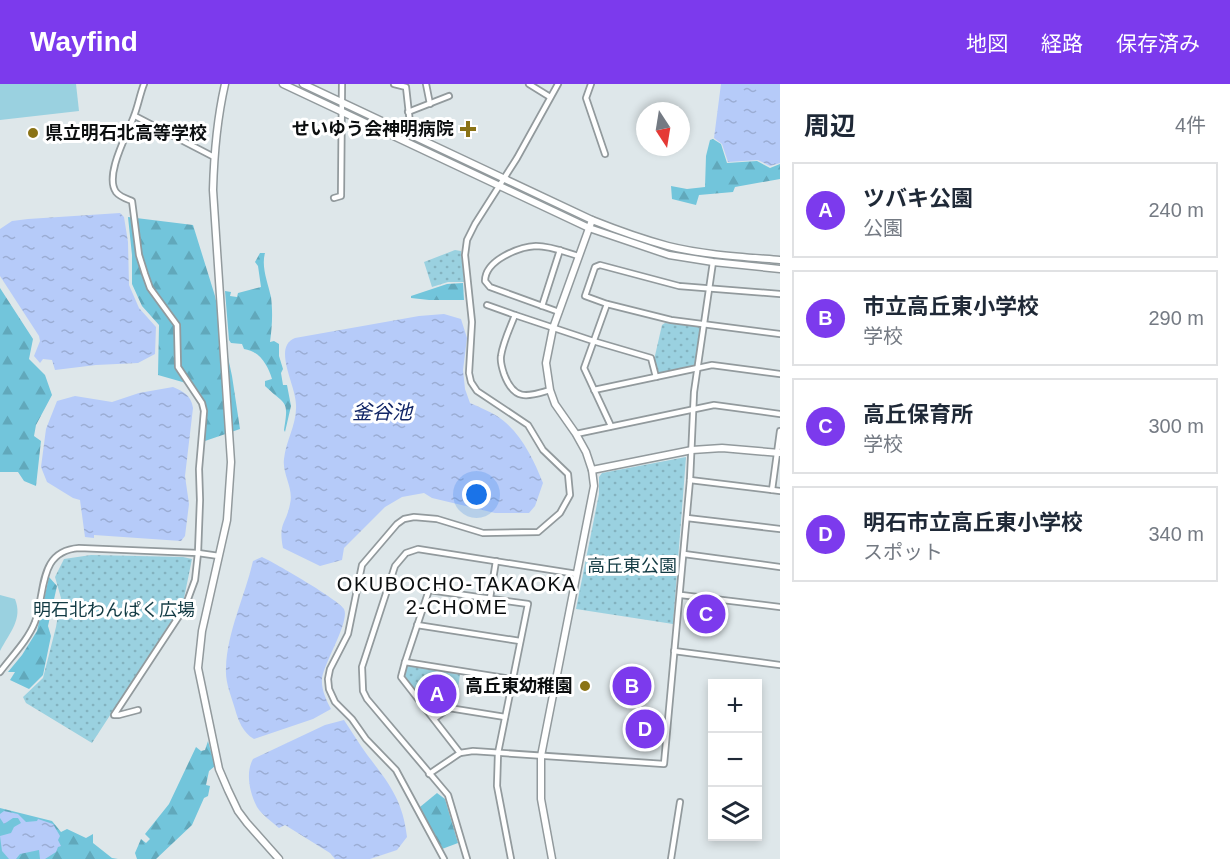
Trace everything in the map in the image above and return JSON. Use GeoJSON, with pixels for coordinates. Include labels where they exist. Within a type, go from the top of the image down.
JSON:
{"type":"FeatureCollection","features":[{"type":"Feature","properties":{"kind":"street"},"geometry":{"type":"LineString","coordinates":[[138,710],[114,715],[185,607],[195,580],[200,500],[199,469],[204,411],[202,403],[178,367],[177,325],[150,288],[145,274],[139,255],[132,201],[119,195],[113,183],[122,142],[135,116],[144,84]]}},
{"type":"Feature","properties":{"kind":"street"},"geometry":{"type":"LineString","coordinates":[[225,84],[218,117],[214,157],[215,224],[231,462],[228,511],[199,651],[198,668],[219,769],[238,811],[279,859]]}},
{"type":"Feature","properties":{"kind":"street"},"geometry":{"type":"LineString","coordinates":[[283,84],[589,228],[669,255],[713,262],[780,268]]}},
{"type":"Feature","properties":{"kind":"street"},"geometry":{"type":"LineString","coordinates":[[303,84],[592,220],[634,236],[670,246],[714,254],[780,260]]}},
{"type":"Feature","properties":{"kind":"street"},"geometry":{"type":"LineString","coordinates":[[334,198],[342,196],[342,84]]}},
{"type":"Feature","properties":{"kind":"street"},"geometry":{"type":"LineString","coordinates":[[394,84],[406,87],[410,123],[407,134]]}},
{"type":"Feature","properties":{"kind":"street"},"geometry":{"type":"LineString","coordinates":[[426,84],[430,104]]}},
{"type":"Feature","properties":{"kind":"street"},"geometry":{"type":"LineString","coordinates":[[530,84],[550,97]]}},
{"type":"Feature","properties":{"kind":"street"},"geometry":{"type":"LineString","coordinates":[[444,859],[396,770],[376,751],[352,719],[335,702],[329,689],[328,679],[336,655],[348,634],[362,565],[397,524],[404,519],[414,517],[437,519],[483,533],[538,532],[560,513],[570,495],[567,474],[543,450],[528,425],[477,391],[471,382],[469,373],[472,322],[465,255],[467,240],[558,84]]}},
{"type":"Feature","properties":{"kind":"street"},"geometry":{"type":"LineString","coordinates":[[591,84],[586,98],[605,154]]}},
{"type":"Feature","properties":{"kind":"street"},"geometry":{"type":"LineString","coordinates":[[408,112],[449,96]]}},
{"type":"Feature","properties":{"kind":"street"},"geometry":{"type":"LineString","coordinates":[[135,116],[214,157]]}},
{"type":"Feature","properties":{"kind":"street"},"geometry":{"type":"LineString","coordinates":[[552,859],[541,800],[541,756],[593,498],[590,460],[576,434],[555,404],[550,390],[546,363],[553,328],[592,220]]}},
{"type":"Feature","properties":{"kind":"street"},"geometry":{"type":"LineString","coordinates":[[559,312],[490,287],[485,281],[485,275],[489,267],[498,260],[534,246],[549,247],[578,256]]}},
{"type":"Feature","properties":{"kind":"street"},"geometry":{"type":"LineString","coordinates":[[543,306],[560,250]]}},
{"type":"Feature","properties":{"kind":"street"},"geometry":{"type":"LineString","coordinates":[[429,774],[460,753],[473,751],[664,764],[681,595],[693,409],[713,262]]}},
{"type":"Feature","properties":{"kind":"street"},"geometry":{"type":"LineString","coordinates":[[780,294],[679,286],[600,265],[594,267],[585,296],[671,320],[780,334]]}},
{"type":"Feature","properties":{"kind":"street"},"geometry":{"type":"LineString","coordinates":[[607,304],[584,368],[611,426]]}},
{"type":"Feature","properties":{"kind":"street"},"geometry":{"type":"LineString","coordinates":[[487,305],[651,358],[656,377]]}},
{"type":"Feature","properties":{"kind":"street"},"geometry":{"type":"LineString","coordinates":[[515,315],[501,355],[501,364],[508,385],[518,394],[529,396],[550,390]]}},
{"type":"Feature","properties":{"kind":"street"},"geometry":{"type":"LineString","coordinates":[[594,390],[712,365],[780,374]]}},
{"type":"Feature","properties":{"kind":"street"},"geometry":{"type":"LineString","coordinates":[[576,434],[714,405],[780,414]]}},
{"type":"Feature","properties":{"kind":"street"},"geometry":{"type":"LineString","coordinates":[[772,490],[779,453],[780,431]]}},
{"type":"Feature","properties":{"kind":"street"},"geometry":{"type":"LineString","coordinates":[[592,470],[692,450],[722,448],[779,453]]}},
{"type":"Feature","properties":{"kind":"street"},"geometry":{"type":"LineString","coordinates":[[690,480],[780,491]]}},
{"type":"Feature","properties":{"kind":"street"},"geometry":{"type":"LineString","coordinates":[[687,518],[780,529]]}},
{"type":"Feature","properties":{"kind":"street"},"geometry":{"type":"LineString","coordinates":[[0,672],[35,622],[51,560],[55,556],[79,548],[219,556]]}},
{"type":"Feature","properties":{"kind":"street"},"geometry":{"type":"LineString","coordinates":[[467,859],[448,795],[367,699],[363,691],[362,667],[395,566],[406,553],[418,549],[577,574]]}},
{"type":"Feature","properties":{"kind":"street"},"geometry":{"type":"LineString","coordinates":[[684,554],[780,567]]}},
{"type":"Feature","properties":{"kind":"street"},"geometry":{"type":"LineString","coordinates":[[490,598],[496,561]]}},
{"type":"Feature","properties":{"kind":"street"},"geometry":{"type":"LineString","coordinates":[[460,753],[401,677],[429,590],[528,604],[498,753],[497,786],[512,859]]}},
{"type":"Feature","properties":{"kind":"street"},"geometry":{"type":"LineString","coordinates":[[681,595],[780,607]]}},
{"type":"Feature","properties":{"kind":"street"},"geometry":{"type":"LineString","coordinates":[[417,625],[520,642]]}},
{"type":"Feature","properties":{"kind":"street"},"geometry":{"type":"LineString","coordinates":[[674,651],[780,665]]}},
{"type":"Feature","properties":{"kind":"street"},"geometry":{"type":"LineString","coordinates":[[405,662],[512,679]]}},
{"type":"Feature","properties":{"kind":"street"},"geometry":{"type":"LineString","coordinates":[[434,719],[449,708],[505,717]]}},
{"type":"Feature","properties":{"kind":"street"},"geometry":{"type":"LineString","coordinates":[[671,859],[680,802]]}},
{"type":"Feature","properties":{"kind":"green space"},"geometry":{"type":"Polygon","coordinates":[[[0,84],[76,84],[79,111],[0,120],[0,84]]]}},
{"type":"Feature","properties":{"kind":"green space"},"geometry":{"type":"Polygon","coordinates":[[[713,139],[721,144],[727,163],[757,161],[770,168],[780,164],[780,179],[735,187],[733,192],[699,195],[696,205],[672,199],[671,186],[687,189],[705,187],[706,156],[710,140],[713,139]]]}},
{"type":"Feature","properties":{"kind":"green space"},"geometry":{"type":"Polygon","coordinates":[[[128,217],[193,225],[215,296],[232,376],[240,429],[205,441],[202,403],[186,383],[158,375],[159,325],[142,306],[132,284],[128,217]]]}},
{"type":"Feature","properties":{"kind":"green space"},"geometry":{"type":"Polygon","coordinates":[[[455,250],[461,251],[464,282],[448,282],[432,287],[424,262],[455,250]]]}},
{"type":"Feature","properties":{"kind":"green space"},"geometry":{"type":"Polygon","coordinates":[[[260,253],[265,253],[264,269],[271,297],[270,342],[274,341],[279,344],[283,385],[287,385],[291,406],[285,432],[286,408],[282,401],[265,386],[265,381],[272,379],[266,364],[255,353],[244,349],[242,344],[231,343],[229,340],[225,291],[231,292],[230,296],[237,297],[238,293],[261,287],[258,266],[255,262],[260,253]]]}},
{"type":"Feature","properties":{"kind":"green space"},"geometry":{"type":"Polygon","coordinates":[[[463,283],[464,300],[411,298],[411,296],[447,284],[463,283]]]}},
{"type":"Feature","properties":{"kind":"green space"},"geometry":{"type":"Polygon","coordinates":[[[0,288],[33,339],[29,359],[45,375],[52,395],[36,425],[34,436],[41,441],[36,486],[24,481],[18,472],[0,472],[0,288]]]}},
{"type":"Feature","properties":{"kind":"green space"},"geometry":{"type":"Polygon","coordinates":[[[665,323],[700,327],[695,365],[657,373],[654,360],[662,325],[665,323]]]}},
{"type":"Feature","properties":{"kind":"green space","name":"高丘東公園"},"geometry":{"type":"Polygon","coordinates":[[[686,457],[673,624],[576,609],[599,494],[599,477],[602,473],[686,457]]]}},
{"type":"Feature","properties":{"kind":"green space","name":"明石北わんぱく広場"},"geometry":{"type":"Polygon","coordinates":[[[91,555],[192,559],[183,603],[92,743],[26,703],[23,697],[43,678],[61,598],[55,577],[64,559],[91,555]]]}},
{"type":"Feature","properties":{"kind":"green space"},"geometry":{"type":"Polygon","coordinates":[[[49,577],[57,586],[48,626],[51,636],[43,675],[29,689],[10,680],[15,672],[8,672],[37,631],[49,577]]]}},
{"type":"Feature","properties":{"kind":"green space"},"geometry":{"type":"Polygon","coordinates":[[[0,595],[15,599],[17,613],[14,625],[0,651],[0,595]]]}},
{"type":"Feature","properties":{"kind":"green space"},"geometry":{"type":"Polygon","coordinates":[[[405,667],[460,674],[456,705],[446,705],[437,714],[433,714],[404,678],[405,667]]]}},
{"type":"Feature","properties":{"kind":"green space"},"geometry":{"type":"Polygon","coordinates":[[[208,741],[215,766],[209,771],[206,785],[210,786],[208,796],[204,798],[192,825],[156,859],[137,859],[135,853],[141,839],[146,843],[150,839],[145,834],[169,804],[196,747],[201,751],[205,750],[208,741]]]}},
{"type":"Feature","properties":{"kind":"green space"},"geometry":{"type":"Polygon","coordinates":[[[437,793],[445,799],[458,843],[442,849],[433,836],[420,807],[437,793]]]}},
{"type":"Feature","properties":{"kind":"green space"},"geometry":{"type":"Polygon","coordinates":[[[0,808],[52,821],[61,832],[67,829],[86,838],[93,834],[93,843],[112,858],[118,859],[0,859],[0,808]]]}},
{"type":"Feature","properties":{"kind":"water"},"geometry":{"type":"Polygon","coordinates":[[[721,84],[780,84],[780,163],[770,166],[758,160],[728,162],[722,144],[714,138],[721,84]]]}},
{"type":"Feature","properties":{"kind":"water"},"geometry":{"type":"Polygon","coordinates":[[[120,213],[124,217],[128,242],[129,285],[139,308],[156,327],[155,354],[138,363],[55,370],[52,360],[43,359],[40,363],[34,356],[40,341],[39,336],[0,276],[0,229],[12,221],[120,213]]]}},
{"type":"Feature","properties":{"kind":"water","name":"釜谷池"},"geometry":{"type":"Polygon","coordinates":[[[444,314],[461,319],[467,338],[463,370],[465,389],[470,403],[505,422],[519,437],[535,464],[543,483],[535,506],[529,513],[495,513],[432,498],[424,493],[402,497],[385,507],[344,548],[342,560],[320,566],[283,548],[282,528],[291,498],[284,459],[296,412],[295,397],[285,358],[288,343],[295,338],[419,316],[444,314]]]}},
{"type":"Feature","properties":{"kind":"water"},"geometry":{"type":"Polygon","coordinates":[[[173,387],[186,394],[193,408],[185,476],[189,504],[185,536],[181,541],[94,535],[94,538],[85,537],[80,500],[47,482],[41,467],[46,429],[57,401],[75,396],[112,402],[139,393],[173,387]]]}},
{"type":"Feature","properties":{"kind":"water"},"geometry":{"type":"Polygon","coordinates":[[[262,557],[340,604],[345,615],[322,678],[323,690],[331,709],[313,719],[254,739],[244,730],[238,717],[227,683],[226,668],[233,628],[253,561],[262,557]]]}},
{"type":"Feature","properties":{"kind":"water"},"geometry":{"type":"Polygon","coordinates":[[[344,720],[394,793],[405,824],[407,837],[397,850],[370,859],[335,859],[330,853],[285,825],[279,828],[259,810],[251,790],[249,771],[253,759],[325,725],[344,720]]]}},
{"type":"Feature","properties":{"kind":"water"},"geometry":{"type":"Polygon","coordinates":[[[4,811],[18,814],[26,822],[38,819],[53,824],[60,836],[58,840],[61,846],[45,859],[40,859],[39,850],[20,854],[16,859],[9,859],[2,851],[0,836],[11,833],[14,827],[21,823],[18,818],[13,818],[4,824],[0,814],[4,811]]]}},
{"type":"Feature","properties":{"kind":"place","name":"せいゆう会神明病院"},"geometry":{"type":"Point","coordinates":[468,129]}},
{"type":"Feature","properties":{"kind":"place","name":"県立明石北高等学校"},"geometry":{"type":"Point","coordinates":[33,133]}},
{"type":"Feature","properties":{"kind":"place","name":"高丘保育所"},"geometry":{"type":"Point","coordinates":[706,614]}},
{"type":"Feature","properties":{"kind":"place","name":"高丘東幼稚園"},"geometry":{"type":"Point","coordinates":[585,686]}},
{"type":"Feature","properties":{"kind":"place","name":"市立高丘東小学校"},"geometry":{"type":"Point","coordinates":[632,686]}},
{"type":"Feature","properties":{"kind":"place","name":"ツバキ公園"},"geometry":{"type":"Point","coordinates":[437,694]}},
{"type":"Feature","properties":{"kind":"place","name":"明石市立高丘東小学校"},"geometry":{"type":"Point","coordinates":[645,729]}},
{"type":"Feature","properties":{"kind":"district","name":"OKUBOCHO-TAKAOKA 2-CHOME"},"geometry":{"type":"Point","coordinates":[457,596]}}]}
